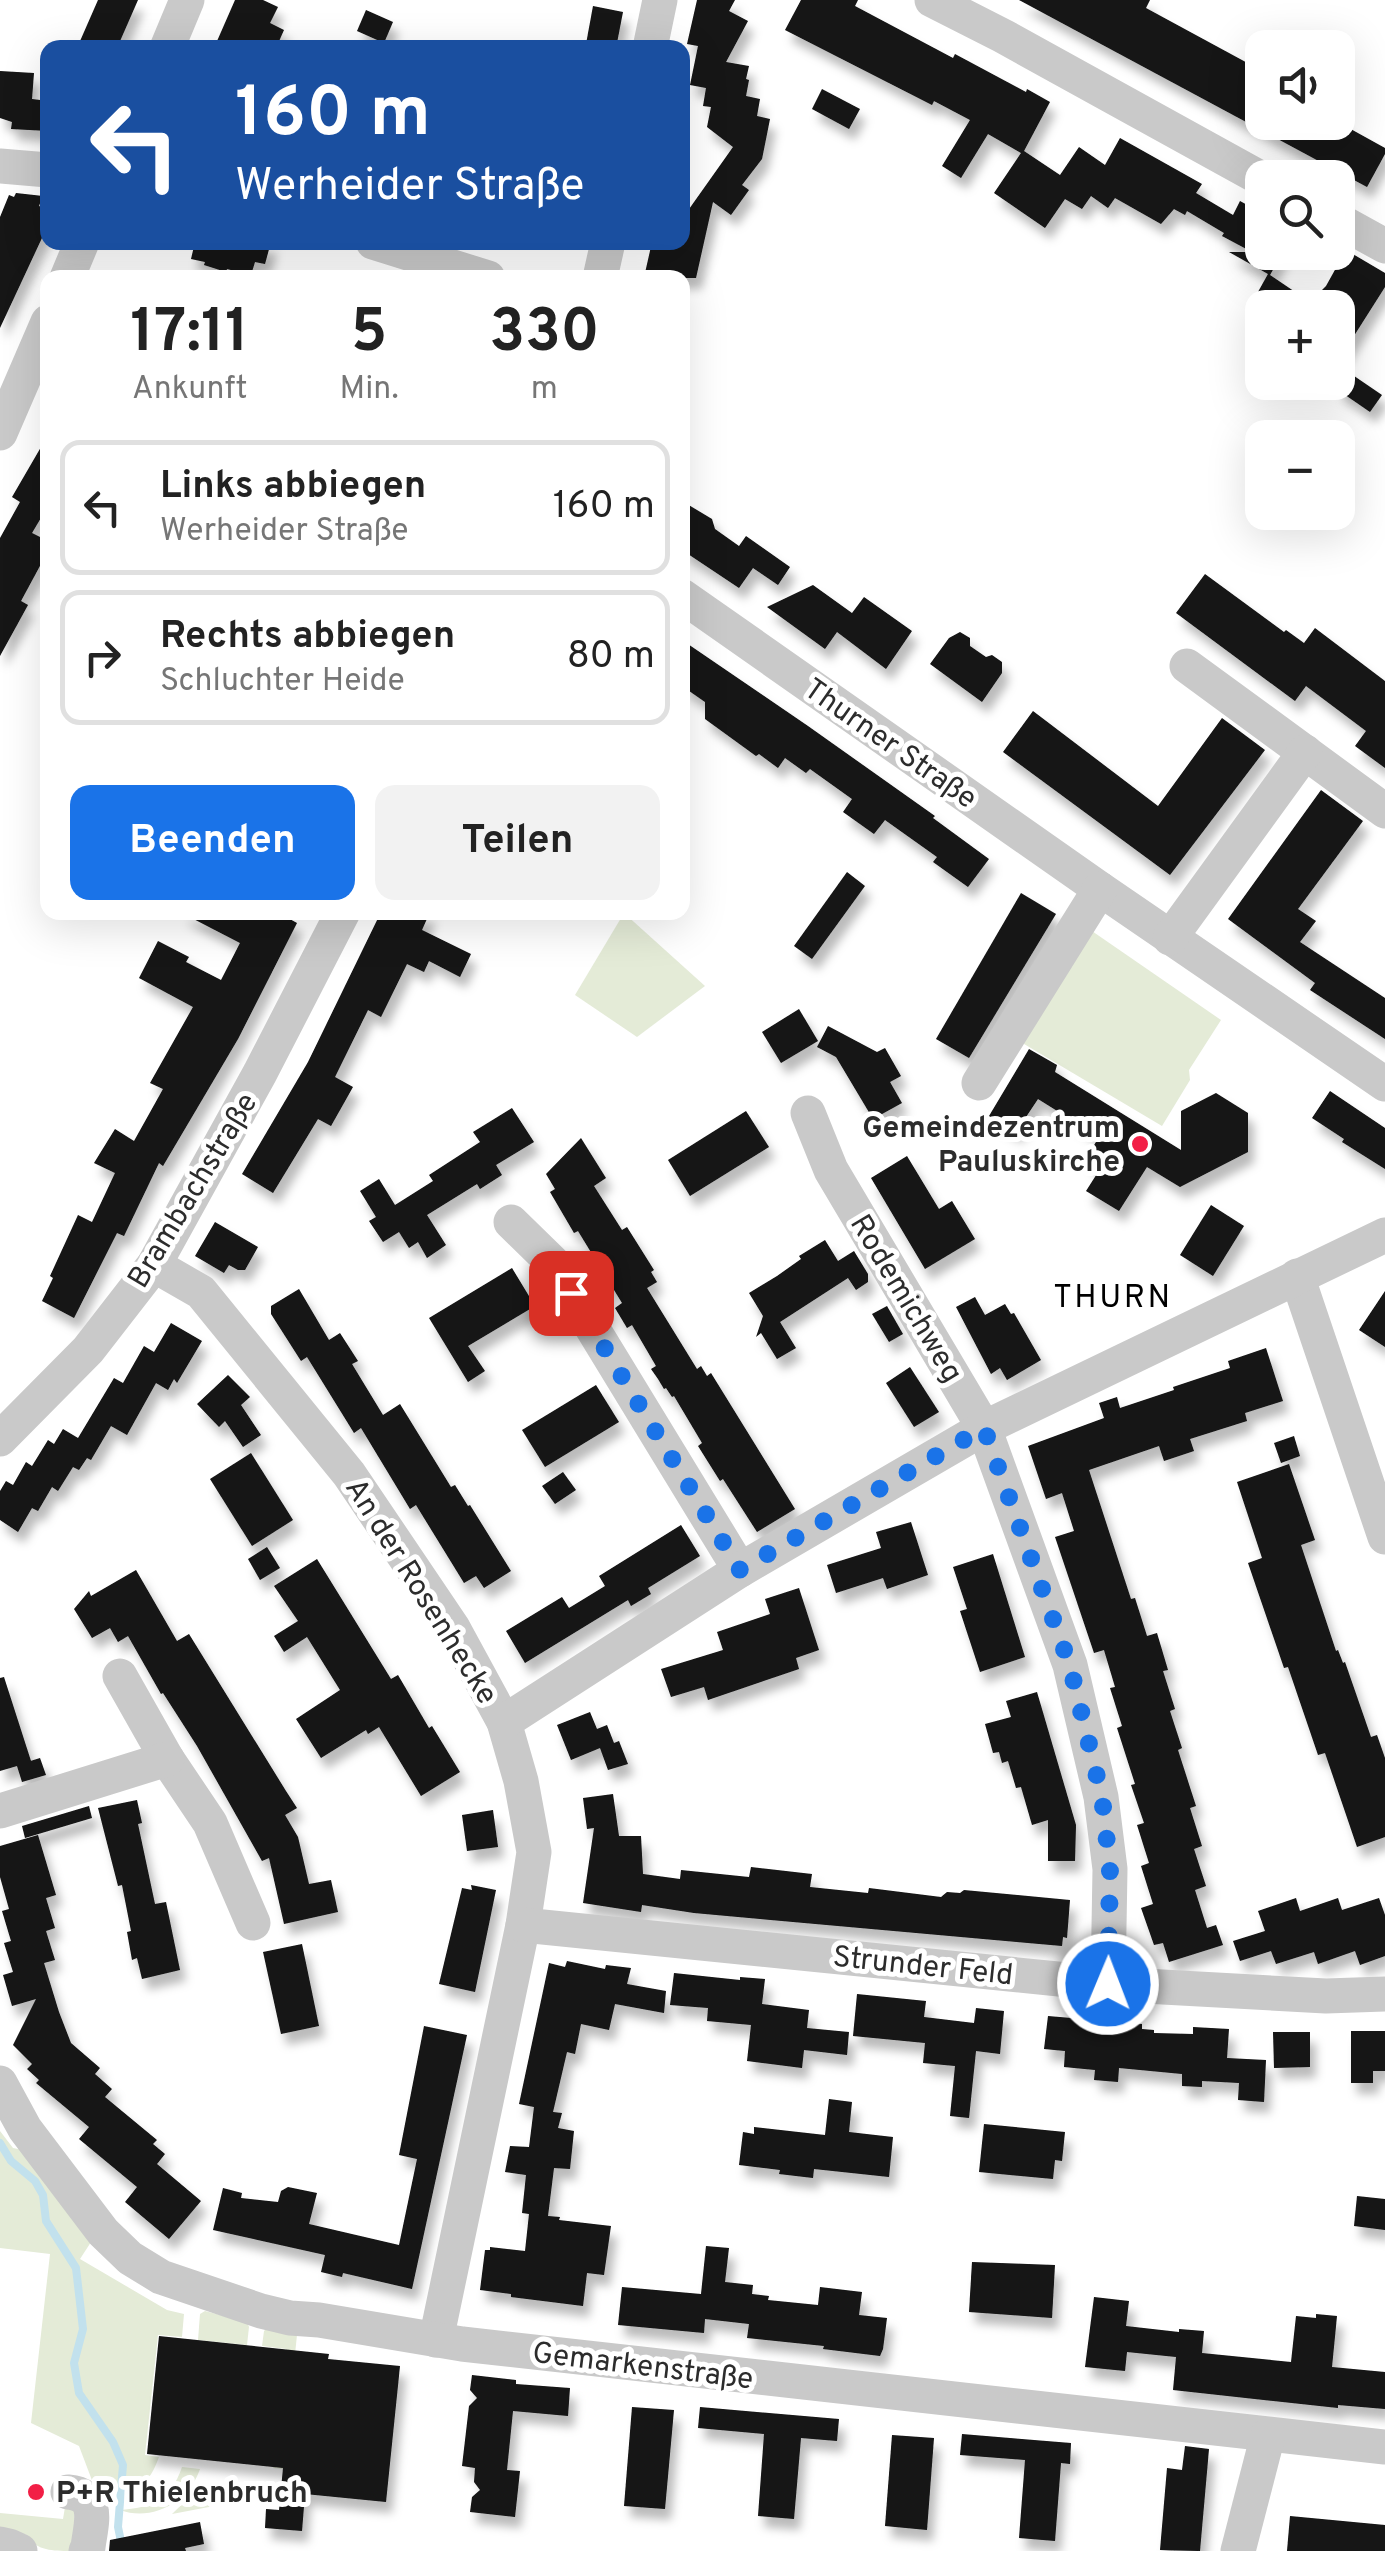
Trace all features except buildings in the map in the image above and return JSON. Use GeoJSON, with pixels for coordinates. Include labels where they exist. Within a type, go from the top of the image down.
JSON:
{"type":"FeatureCollection","features":[{"type":"Feature","properties":{"kind":"street"},"geometry":{"type":"LineString","coordinates":[[170,40],[187,0]]}},
{"type":"Feature","properties":{"kind":"street"},"geometry":{"type":"LineString","coordinates":[[652,40],[660,0]]}},
{"type":"Feature","properties":{"kind":"street"},"geometry":{"type":"LineString","coordinates":[[932,0],[1245,170]]}},
{"type":"Feature","properties":{"kind":"street"},"geometry":{"type":"LineString","coordinates":[[0,166],[40,169]]}},
{"type":"Feature","properties":{"kind":"street"},"geometry":{"type":"LineString","coordinates":[[1355,229],[1385,246]]}},
{"type":"Feature","properties":{"kind":"street"},"geometry":{"type":"LineString","coordinates":[[398,250],[462,270]]}},
{"type":"Feature","properties":{"kind":"street"},"geometry":{"type":"LineString","coordinates":[[0,433],[40,340]]}},
{"type":"Feature","properties":{"kind":"street","name":"Thurner Straße"},"geometry":{"type":"LineString","coordinates":[[690,602],[1385,1084]]}},
{"type":"Feature","properties":{"kind":"street"},"geometry":{"type":"LineString","coordinates":[[1187,666],[1385,811]]}},
{"type":"Feature","properties":{"kind":"street"},"geometry":{"type":"LineString","coordinates":[[1170,938],[1305,752]]}},
{"type":"Feature","properties":{"kind":"street"},"geometry":{"type":"LineString","coordinates":[[979,1084],[1100,889]]}},
{"type":"Feature","properties":{"kind":"street","name":"Brambachstraße"},"geometry":{"type":"LineString","coordinates":[[0,1439],[88,1350],[154,1265],[260,1074],[339,920]]}},
{"type":"Feature","properties":{"kind":"street","name":"Rodemichweg"},"geometry":{"type":"LineString","coordinates":[[808,1113],[831,1170],[984,1428],[1070,1666],[1102,1797],[1110,1869],[1108,1984]]}},
{"type":"Feature","properties":{"kind":"street"},"geometry":{"type":"LineString","coordinates":[[511,1222],[552,1262],[740,1570]]}},
{"type":"Feature","properties":{"kind":"street"},"geometry":{"type":"LineString","coordinates":[[504,1722],[740,1570],[984,1428],[1385,1235]]}},
{"type":"Feature","properties":{"kind":"street","name":"An der Rosenhecke"},"geometry":{"type":"LineString","coordinates":[[154,1265],[200,1292],[348,1474],[453,1628],[504,1722],[521,1781],[534,1852],[436,2340]]}},
{"type":"Feature","properties":{"kind":"street"},"geometry":{"type":"LineString","coordinates":[[1297,1276],[1385,1537]]}},
{"type":"Feature","properties":{"kind":"street"},"geometry":{"type":"LineString","coordinates":[[120,1676],[210,1823],[254,1923]]}},
{"type":"Feature","properties":{"kind":"street"},"geometry":{"type":"LineString","coordinates":[[0,1811],[168,1759]]}},
{"type":"Feature","properties":{"kind":"street","name":"Strunder Feld"},"geometry":{"type":"LineString","coordinates":[[522,1925],[1108,1984],[1326,1996],[1385,1994]]}},
{"type":"Feature","properties":{"kind":"street","name":"Gemarkenstraße"},"geometry":{"type":"LineString","coordinates":[[0,2083],[25,2129],[103,2232],[130,2258],[161,2277],[275,2314],[436,2340],[756,2379],[1385,2447]]}},
{"type":"Feature","properties":{"kind":"street"},"geometry":{"type":"LineString","coordinates":[[1238,2551],[1268,2436]]}},
{"type":"Feature","properties":{"kind":"street"},"geometry":{"type":"LineString","coordinates":[[68,2492],[77,2493],[90,2504],[86,2551]]}},
{"type":"Feature","properties":{"kind":"street"},"geometry":{"type":"LineString","coordinates":[[0,2544],[20,2551]]}},
{"type":"Feature","properties":{"kind":"green space"},"geometry":{"type":"Polygon","coordinates":[[[620,920],[632,920],[705,986],[637,1037],[575,995],[620,920]]]}},
{"type":"Feature","properties":{"kind":"green space"},"geometry":{"type":"Polygon","coordinates":[[[1089,929],[1221,1020],[1189,1070],[1190,1080],[1162,1126],[1019,1041],[1089,929]]]}},
{"type":"Feature","properties":{"kind":"green space"},"geometry":{"type":"Polygon","coordinates":[[[0,2131],[13,2148],[23,2150],[91,2242],[80,2259],[167,2310],[184,2314],[182,2337],[158,2335],[145,2455],[159,2457],[148,2478],[136,2486],[93,2483],[79,2446],[31,2423],[50,2254],[0,2248],[0,2131]]]}},
{"type":"Feature","properties":{"kind":"green space"},"geometry":{"type":"Polygon","coordinates":[[[205,2311],[247,2322],[247,2345],[198,2340],[200,2314],[205,2311]]]}},
{"type":"Feature","properties":{"kind":"green space"},"geometry":{"type":"Polygon","coordinates":[[[267,2328],[297,2335],[283,2469],[273,2468],[286,2349],[262,2346],[267,2328]]]}},
{"type":"Feature","properties":{"kind":"green space"},"geometry":{"type":"Polygon","coordinates":[[[182,2467],[200,2469],[178,2500],[156,2511],[120,2510],[142,2507],[166,2495],[182,2467]]]}},
{"type":"Feature","properties":{"kind":"green space"},"geometry":{"type":"Polygon","coordinates":[[[205,2482],[214,2493],[209,2507],[172,2514],[205,2482]]]}},
{"type":"Feature","properties":{"kind":"green space"},"geometry":{"type":"Polygon","coordinates":[[[66,2501],[75,2505],[73,2551],[40,2547],[27,2535],[0,2527],[0,2513],[63,2519],[66,2501]]]}},
{"type":"Feature","properties":{"kind":"waterway"},"geometry":{"type":"LineString","coordinates":[[0,2143],[11,2161],[35,2181],[43,2195],[46,2221],[76,2268],[83,2329],[74,2363],[79,2393],[113,2442],[123,2465],[118,2527],[123,2551]]}},
{"type":"Feature","properties":{"kind":"place","name":"Gemeindezentrum Pauluskirche"},"geometry":{"type":"Point","coordinates":[1140,1144]}},
{"type":"Feature","properties":{"kind":"place","name":"P+R Thielenbruch"},"geometry":{"type":"Point","coordinates":[36,2492]}},
{"type":"Feature","properties":{"kind":"district","name":"THURN"},"geometry":{"type":"Point","coordinates":[1113,1296]}},
{"type":"Feature","properties":{"kind":"route"},"geometry":{"type":"LineString","coordinates":[[571,1293],[740,1570],[984,1428],[1070,1666],[1102,1797],[1110,1869],[1108,1984]]}}]}
